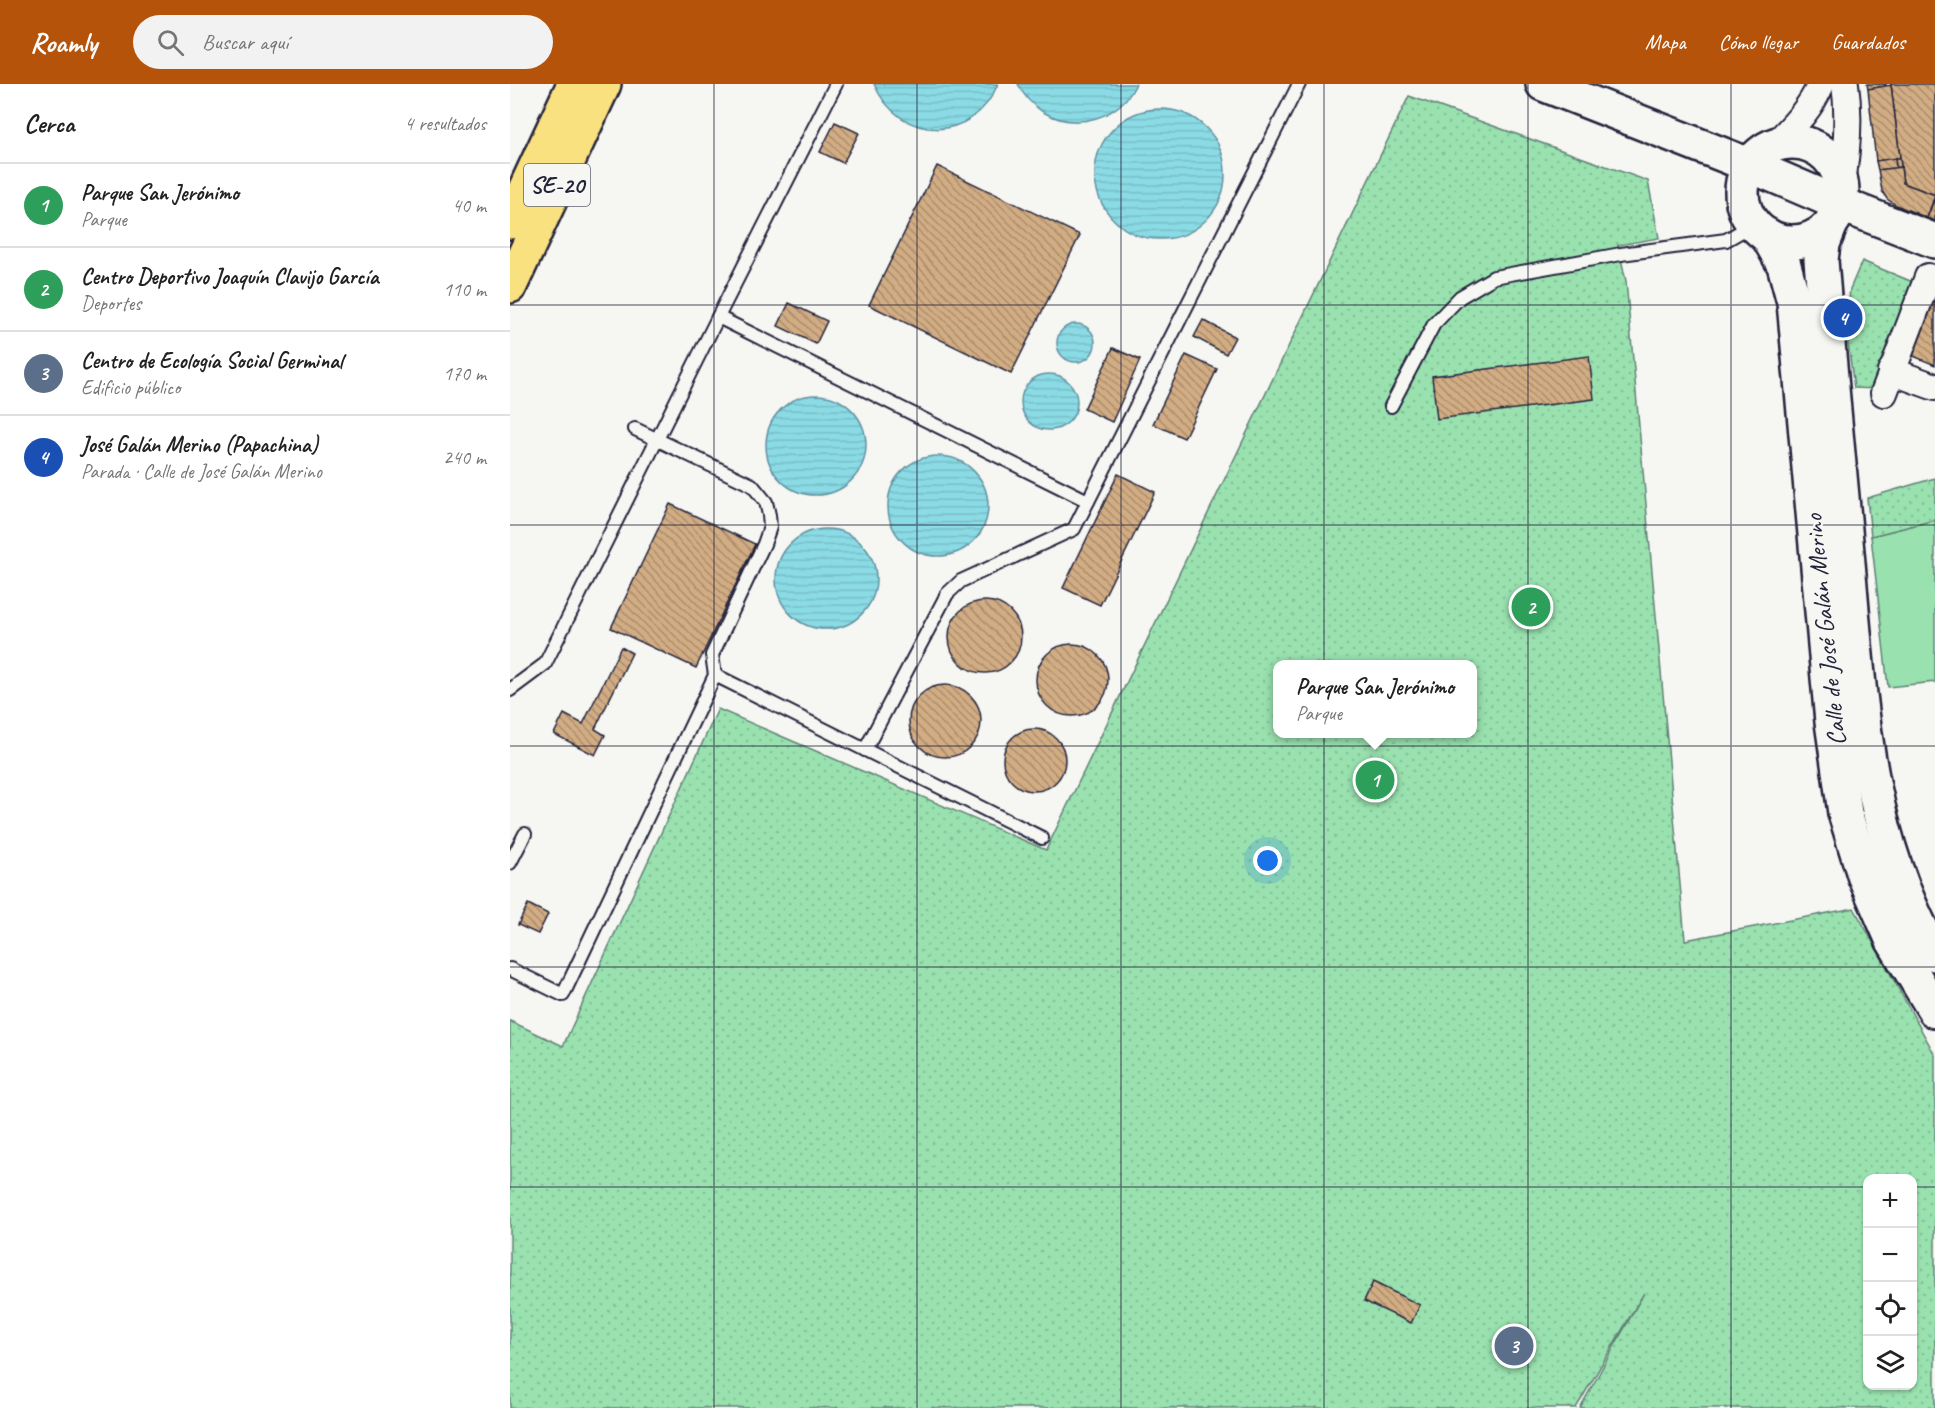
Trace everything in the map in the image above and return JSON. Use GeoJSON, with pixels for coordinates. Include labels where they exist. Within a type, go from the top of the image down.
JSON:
{"type":"FeatureCollection","features":[{"type":"Feature","properties":{"kind":"highway","name":"SE-20"},"geometry":{"type":"LineString","coordinates":[[510,222],[594,91]]}},
{"type":"Feature","properties":{"kind":"highway","name":"SE-20"},"geometry":{"type":"LineString","coordinates":[[510,286],[594,91]]}},
{"type":"Feature","properties":{"kind":"main road"},"geometry":{"type":"LineString","coordinates":[[1543,84],[1935,241]]}},
{"type":"Feature","properties":{"kind":"main road","name":"Calle de José Galán Merino"},"geometry":{"type":"LineString","coordinates":[[1685,140],[1724,171],[1784,266],[1794,302],[1832,722],[1845,813],[1864,875],[1889,931],[1935,1011]]}},
{"type":"Feature","properties":{"kind":"main road"},"geometry":{"type":"LineString","coordinates":[[1801,142],[1813,146],[1833,163],[1839,175],[1838,204],[1825,229],[1807,239],[1787,242],[1755,221],[1742,188],[1749,165],[1756,156],[1775,145],[1801,142]]}},
{"type":"Feature","properties":{"kind":"main road","name":"Calle de José Galán Merino"},"geometry":{"type":"LineString","coordinates":[[1838,204],[1823,244],[1821,260],[1864,727],[1872,783],[1893,860],[1918,925],[1935,954]]}},
{"type":"Feature","properties":{"kind":"street"},"geometry":{"type":"LineString","coordinates":[[1775,145],[1800,119],[1816,96],[1821,84]]}},
{"type":"Feature","properties":{"kind":"street"},"geometry":{"type":"LineString","coordinates":[[1838,204],[1848,145],[1848,101],[1845,84]]}},
{"type":"Feature","properties":{"kind":"street"},"geometry":{"type":"LineString","coordinates":[[1928,277],[1887,382],[1935,387]]}},
{"type":"Feature","properties":{"kind":"lane"},"geometry":{"type":"LineString","coordinates":[[510,690],[545,664],[836,84]]}},
{"type":"Feature","properties":{"kind":"lane"},"geometry":{"type":"LineString","coordinates":[[865,750],[947,594],[961,581],[1074,529],[1299,84]]}},
{"type":"Feature","properties":{"kind":"lane"},"geometry":{"type":"LineString","coordinates":[[1391,406],[1434,324],[1460,297],[1494,277],[1621,254],[1726,240],[1755,221]]}},
{"type":"Feature","properties":{"kind":"lane"},"geometry":{"type":"LineString","coordinates":[[718,316],[1089,501]]}},
{"type":"Feature","properties":{"kind":"lane"},"geometry":{"type":"LineString","coordinates":[[510,969],[563,994],[715,675],[712,655],[770,527],[766,502],[752,485],[635,429]]}},
{"type":"Feature","properties":{"kind":"lane"},"geometry":{"type":"LineString","coordinates":[[715,675],[1042,838]]}},
{"type":"Feature","properties":{"kind":"lane"},"geometry":{"type":"LineString","coordinates":[[510,864],[525,834]]}},
{"type":"Feature","properties":{"kind":"green space"},"geometry":{"type":"Polygon","coordinates":[[[1409,96],[1648,181],[1659,238],[1618,245],[1626,281],[1685,940],[1854,908],[1935,1055],[1935,1408],[1580,1408],[1644,1293],[1576,1408],[510,1408],[510,1021],[563,1046],[718,709],[1046,850],[1409,96]]]}},
{"type":"Feature","properties":{"kind":"green space"},"geometry":{"type":"Polygon","coordinates":[[[1862,261],[1920,285],[1879,389],[1854,388],[1846,328],[1850,289],[1862,261]]]}},
{"type":"Feature","properties":{"kind":"green space"},"geometry":{"type":"Polygon","coordinates":[[[1935,478],[1935,520],[1871,536],[1867,498],[1935,478]]]}},
{"type":"Feature","properties":{"kind":"green space"},"geometry":{"type":"Polygon","coordinates":[[[1935,520],[1935,682],[1888,687],[1871,536],[1935,520]]]}},
{"type":"Feature","properties":{"kind":"water"},"geometry":{"type":"Polygon","coordinates":[[[874,84],[998,84],[987,104],[972,118],[955,126],[936,129],[918,126],[901,117],[886,103],[874,84]]]}},
{"type":"Feature","properties":{"kind":"water"},"geometry":{"type":"Polygon","coordinates":[[[1018,84],[1136,84],[1125,100],[1111,112],[1094,119],[1077,121],[1060,119],[1043,112],[1029,100],[1018,84]]]}},
{"type":"Feature","properties":{"kind":"water"},"geometry":{"type":"Polygon","coordinates":[[[1160,109],[1185,114],[1206,128],[1220,149],[1225,174],[1220,199],[1206,220],[1185,234],[1160,239],[1135,234],[1114,220],[1100,199],[1095,174],[1100,149],[1114,128],[1135,114],[1160,109]]]}},
{"type":"Feature","properties":{"kind":"water"},"geometry":{"type":"Polygon","coordinates":[[[1076,324],[1090,329],[1095,343],[1090,357],[1076,362],[1062,357],[1057,343],[1062,329],[1076,324]]]}},
{"type":"Feature","properties":{"kind":"water"},"geometry":{"type":"Polygon","coordinates":[[[1049,374],[1060,376],[1069,382],[1075,391],[1077,402],[1075,413],[1069,422],[1060,428],[1049,430],[1038,428],[1029,422],[1023,413],[1021,402],[1023,391],[1029,382],[1038,376],[1049,374]]]}},
{"type":"Feature","properties":{"kind":"water"},"geometry":{"type":"Polygon","coordinates":[[[816,395],[835,399],[851,410],[862,426],[866,445],[862,464],[851,480],[835,491],[816,495],[797,491],[781,480],[770,464],[766,445],[770,426],[781,410],[797,399],[816,395]]]}},
{"type":"Feature","properties":{"kind":"water"},"geometry":{"type":"Polygon","coordinates":[[[938,456],[957,460],[973,471],[984,487],[988,506],[984,525],[973,541],[957,552],[938,556],[919,552],[903,541],[892,525],[888,506],[892,487],[903,471],[919,460],[938,456]]]}},
{"type":"Feature","properties":{"kind":"water"},"geometry":{"type":"Polygon","coordinates":[[[826,529],[845,533],[861,544],[872,560],[876,579],[872,598],[861,614],[845,625],[826,629],[807,625],[791,614],[780,598],[776,579],[780,560],[791,544],[807,533],[826,529]]]}},
{"type":"Feature","properties":{"kind":"building"},"geometry":{"type":"Polygon","coordinates":[[[1867,84],[1886,84],[1886,86],[1868,89],[1867,84]]]}},
{"type":"Feature","properties":{"kind":"building"},"geometry":{"type":"Polygon","coordinates":[[[1891,84],[1935,84],[1935,195],[1903,183],[1891,84]]]}},
{"type":"Feature","properties":{"kind":"building"},"geometry":{"type":"Polygon","coordinates":[[[1891,85],[1900,158],[1876,161],[1868,89],[1891,85]]]}},
{"type":"Feature","properties":{"kind":"building"},"geometry":{"type":"Polygon","coordinates":[[[835,122],[859,133],[843,163],[820,152],[835,122]]]}},
{"type":"Feature","properties":{"kind":"building"},"geometry":{"type":"Polygon","coordinates":[[[1895,158],[1900,158],[1901,167],[1896,168],[1895,158]]]}},
{"type":"Feature","properties":{"kind":"building"},"geometry":{"type":"Polygon","coordinates":[[[1895,158],[1896,168],[1878,170],[1876,161],[1895,158]]]}},
{"type":"Feature","properties":{"kind":"building"},"geometry":{"type":"Polygon","coordinates":[[[937,166],[1080,235],[1011,374],[869,305],[937,166]]]}},
{"type":"Feature","properties":{"kind":"building"},"geometry":{"type":"Polygon","coordinates":[[[1901,167],[1903,183],[1935,195],[1927,218],[1896,205],[1887,199],[1882,191],[1878,170],[1901,167]]]}},
{"type":"Feature","properties":{"kind":"building"},"geometry":{"type":"Polygon","coordinates":[[[1935,201],[1935,221],[1927,218],[1935,201]]]}},
{"type":"Feature","properties":{"kind":"building"},"geometry":{"type":"Polygon","coordinates":[[[1935,294],[1935,365],[1901,351],[1935,294]]]}},
{"type":"Feature","properties":{"kind":"building"},"geometry":{"type":"Polygon","coordinates":[[[789,303],[827,321],[816,344],[778,326],[789,303]]]}},
{"type":"Feature","properties":{"kind":"building"},"geometry":{"type":"Polygon","coordinates":[[[1203,320],[1235,337],[1226,354],[1194,337],[1203,320]]]}},
{"type":"Feature","properties":{"kind":"building"},"geometry":{"type":"Polygon","coordinates":[[[1113,348],[1140,360],[1112,422],[1084,409],[1113,348]]]}},
{"type":"Feature","properties":{"kind":"building"},"geometry":{"type":"Polygon","coordinates":[[[1186,355],[1217,369],[1184,438],[1153,424],[1186,355]]]}},
{"type":"Feature","properties":{"kind":"building"},"geometry":{"type":"Polygon","coordinates":[[[1589,356],[1594,399],[1437,419],[1432,376],[1589,356]]]}},
{"type":"Feature","properties":{"kind":"building"},"geometry":{"type":"Polygon","coordinates":[[[1118,474],[1155,492],[1100,605],[1063,588],[1118,474]]]}},
{"type":"Feature","properties":{"kind":"building"},"geometry":{"type":"Polygon","coordinates":[[[670,504],[755,544],[696,668],[611,628],[670,504]]]}},
{"type":"Feature","properties":{"kind":"building"},"geometry":{"type":"Polygon","coordinates":[[[992,601],[1011,611],[1019,623],[1021,637],[1019,651],[1011,663],[999,671],[978,673],[959,663],[951,651],[949,630],[959,611],[971,603],[992,601]]]}},
{"type":"Feature","properties":{"kind":"building"},"geometry":{"type":"Polygon","coordinates":[[[1079,644],[1098,654],[1106,666],[1108,680],[1106,694],[1098,706],[1086,714],[1065,716],[1046,706],[1038,694],[1036,673],[1046,654],[1058,646],[1079,644]]]}},
{"type":"Feature","properties":{"kind":"building"},"geometry":{"type":"Polygon","coordinates":[[[621,647],[632,653],[595,729],[605,735],[595,755],[554,734],[564,714],[583,724],[621,647]]]}},
{"type":"Feature","properties":{"kind":"building"},"geometry":{"type":"Polygon","coordinates":[[[952,685],[971,695],[979,707],[981,721],[979,735],[971,747],[959,755],[938,757],[919,747],[911,735],[909,714],[919,695],[931,687],[952,685]]]}},
{"type":"Feature","properties":{"kind":"building"},"geometry":{"type":"Polygon","coordinates":[[[1034,729],[1056,738],[1065,760],[1056,782],[1034,791],[1012,782],[1003,760],[1012,738],[1034,729]]]}},
{"type":"Feature","properties":{"kind":"building"},"geometry":{"type":"Polygon","coordinates":[[[528,904],[548,914],[538,934],[518,925],[528,904]]]}},
{"type":"Feature","properties":{"kind":"building"},"geometry":{"type":"Polygon","coordinates":[[[1373,1282],[1420,1305],[1411,1323],[1364,1301],[1373,1282]]]}},
{"type":"Feature","properties":{"kind":"place","name":"José Galán Merino (Papachina)"},"geometry":{"type":"Point","coordinates":[1843,318]}},
{"type":"Feature","properties":{"kind":"place","name":"Centro Deportivo Joaquín Clavijo García"},"geometry":{"type":"Point","coordinates":[1531,607]}},
{"type":"Feature","properties":{"kind":"place","name":"Parque San Jerónimo"},"geometry":{"type":"Point","coordinates":[1375,780]}},
{"type":"Feature","properties":{"kind":"place","name":"Centro de Ecología Social Germinal"},"geometry":{"type":"Point","coordinates":[1514,1346]}}]}
